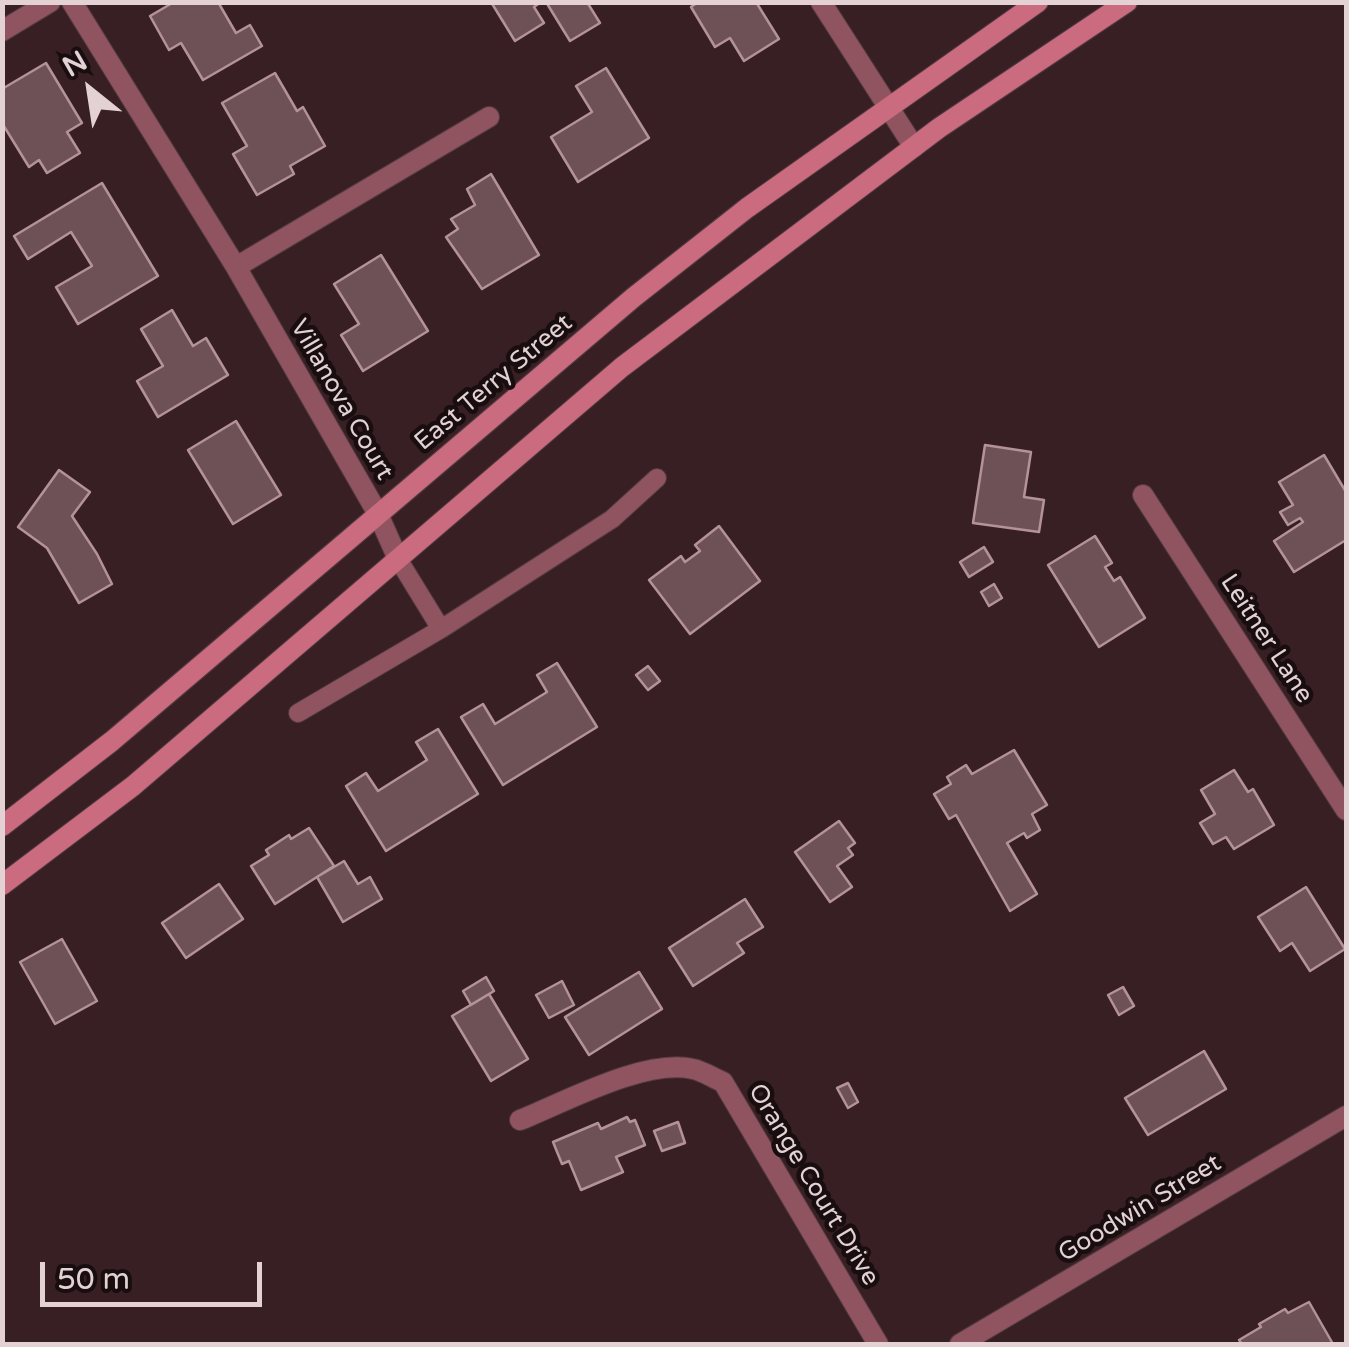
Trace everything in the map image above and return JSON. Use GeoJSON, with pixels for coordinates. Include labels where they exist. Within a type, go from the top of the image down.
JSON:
{"type":"FeatureCollection","features":[{"type":"Feature","properties":{"kind":"street"},"geometry":{"type":"LineString","coordinates":[[2,31],[50,2]]}},
{"type":"Feature","properties":{"kind":"street","name":"Villanova Court"},"geometry":{"type":"LineString","coordinates":[[72,2],[236,267],[378,514],[398,559]]}},
{"type":"Feature","properties":{"kind":"street"},"geometry":{"type":"LineString","coordinates":[[821,2],[914,146]]}},
{"type":"Feature","properties":{"kind":"street","name":"East Terry Street"},"geometry":{"type":"LineString","coordinates":[[2,826],[112,742],[648,286],[747,208],[1038,2]]}},
{"type":"Feature","properties":{"kind":"street"},"geometry":{"type":"LineString","coordinates":[[2,885],[132,786],[622,367],[914,146],[1126,2]]}},
{"type":"Feature","properties":{"kind":"street"},"geometry":{"type":"LineString","coordinates":[[236,267],[488,117]]}},
{"type":"Feature","properties":{"kind":"street","name":"Leitner Lane"},"geometry":{"type":"LineString","coordinates":[[1144,495],[1346,810]]}},
{"type":"Feature","properties":{"kind":"street","name":"Orange Court Drive"},"geometry":{"type":"LineString","coordinates":[[520,1120],[622,1078],[657,1070],[692,1068],[723,1082],[878,1344]]}},
{"type":"Feature","properties":{"kind":"street","name":"Goodwin Street"},"geometry":{"type":"LineString","coordinates":[[960,1344],[1346,1116]]}},
{"type":"Feature","properties":{"kind":"lane"},"geometry":{"type":"LineString","coordinates":[[298,712],[441,629],[612,519],[657,478]]}},
{"type":"Feature","properties":{"kind":"lane"},"geometry":{"type":"LineString","coordinates":[[398,559],[441,629]]}},
{"type":"Feature","properties":{"kind":"building"},"geometry":{"type":"Polygon","coordinates":[[[174,2],[218,2],[236,33],[250,25],[262,46],[203,80],[181,43],[169,50],[150,16],[174,2]]]}},
{"type":"Feature","properties":{"kind":"building"},"geometry":{"type":"Polygon","coordinates":[[[491,2],[541,2],[534,7],[544,23],[515,41],[491,2]]]}},
{"type":"Feature","properties":{"kind":"building"},"geometry":{"type":"Polygon","coordinates":[[[546,2],[587,2],[600,23],[570,41],[546,2]]]}},
{"type":"Feature","properties":{"kind":"building"},"geometry":{"type":"Polygon","coordinates":[[[698,2],[756,2],[779,39],[744,61],[730,38],[715,47],[691,7],[698,2]]]}},
{"type":"Feature","properties":{"kind":"building"},"geometry":{"type":"Polygon","coordinates":[[[46,63],[82,123],[67,132],[80,153],[47,173],[39,160],[29,167],[2,123],[2,89],[46,63]]]}},
{"type":"Feature","properties":{"kind":"building"},"geometry":{"type":"Polygon","coordinates":[[[606,68],[649,138],[578,182],[551,137],[592,112],[576,86],[606,68]]]}},
{"type":"Feature","properties":{"kind":"building"},"geometry":{"type":"Polygon","coordinates":[[[275,73],[297,111],[303,107],[325,146],[290,166],[294,174],[257,195],[233,154],[247,146],[222,103],[275,73]]]}},
{"type":"Feature","properties":{"kind":"building"},"geometry":{"type":"Polygon","coordinates":[[[491,174],[539,255],[482,289],[446,237],[458,229],[451,219],[475,205],[467,189],[491,174]]]}},
{"type":"Feature","properties":{"kind":"building"},"geometry":{"type":"Polygon","coordinates":[[[102,183],[158,276],[78,324],[56,287],[92,266],[71,232],[28,259],[14,236],[102,183]]]}},
{"type":"Feature","properties":{"kind":"building"},"geometry":{"type":"Polygon","coordinates":[[[381,255],[428,331],[363,371],[341,335],[359,324],[334,284],[381,255]]]}},
{"type":"Feature","properties":{"kind":"building"},"geometry":{"type":"Polygon","coordinates":[[[172,310],[193,346],[206,338],[228,375],[158,417],[137,381],[163,366],[141,329],[172,310]]]}},
{"type":"Feature","properties":{"kind":"building"},"geometry":{"type":"Polygon","coordinates":[[[236,421],[281,495],[233,524],[188,450],[236,421]]]}},
{"type":"Feature","properties":{"kind":"building"},"geometry":{"type":"Polygon","coordinates":[[[985,445],[1031,452],[1024,497],[1044,500],[1039,532],[973,523],[985,445]]]}},
{"type":"Feature","properties":{"kind":"building"},"geometry":{"type":"Polygon","coordinates":[[[1324,455],[1346,492],[1346,540],[1294,572],[1274,541],[1303,522],[1300,518],[1288,525],[1280,512],[1293,505],[1279,482],[1324,455]]]}},
{"type":"Feature","properties":{"kind":"building"},"geometry":{"type":"Polygon","coordinates":[[[59,470],[90,492],[72,516],[112,584],[79,603],[47,548],[18,527],[59,470]]]}},
{"type":"Feature","properties":{"kind":"building"},"geometry":{"type":"Polygon","coordinates":[[[719,526],[760,581],[690,634],[649,580],[681,556],[685,562],[700,551],[695,545],[719,526]]]}},
{"type":"Feature","properties":{"kind":"building"},"geometry":{"type":"Polygon","coordinates":[[[1095,536],[1112,563],[1105,567],[1114,581],[1120,577],[1145,618],[1099,647],[1048,565],[1095,536]]]}},
{"type":"Feature","properties":{"kind":"building"},"geometry":{"type":"Polygon","coordinates":[[[984,547],[993,562],[969,577],[960,562],[984,547]]]}},
{"type":"Feature","properties":{"kind":"building"},"geometry":{"type":"Polygon","coordinates":[[[994,584],[1002,598],[989,606],[981,592],[994,584]]]}},
{"type":"Feature","properties":{"kind":"building"},"geometry":{"type":"Polygon","coordinates":[[[557,663],[597,727],[503,785],[461,717],[483,704],[495,724],[547,692],[537,675],[557,663]]]}},
{"type":"Feature","properties":{"kind":"building"},"geometry":{"type":"Polygon","coordinates":[[[648,666],[660,681],[648,690],[636,675],[648,666]]]}},
{"type":"Feature","properties":{"kind":"building"},"geometry":{"type":"Polygon","coordinates":[[[438,729],[478,794],[386,851],[346,786],[366,773],[378,791],[427,760],[416,742],[438,729]]]}},
{"type":"Feature","properties":{"kind":"building"},"geometry":{"type":"Polygon","coordinates":[[[1014,750],[1047,805],[1032,814],[1040,830],[1027,838],[1024,833],[1007,843],[1037,894],[1010,911],[956,815],[949,819],[934,794],[951,784],[947,777],[966,765],[972,774],[1014,750]]]}},
{"type":"Feature","properties":{"kind":"building"},"geometry":{"type":"Polygon","coordinates":[[[1234,770],[1248,792],[1253,789],[1274,825],[1234,849],[1226,837],[1213,844],[1200,823],[1215,814],[1201,790],[1234,770]]]}},
{"type":"Feature","properties":{"kind":"building"},"geometry":{"type":"Polygon","coordinates":[[[839,821],[855,843],[848,848],[853,855],[837,866],[852,887],[830,902],[795,852],[839,821]]]}},
{"type":"Feature","properties":{"kind":"building"},"geometry":{"type":"Polygon","coordinates":[[[309,828],[334,866],[275,904],[251,866],[269,855],[266,850],[309,828]]]}},
{"type":"Feature","properties":{"kind":"building"},"geometry":{"type":"Polygon","coordinates":[[[344,861],[358,884],[370,877],[382,899],[343,922],[317,877],[344,861]]]}},
{"type":"Feature","properties":{"kind":"building"},"geometry":{"type":"Polygon","coordinates":[[[219,884],[243,919],[186,958],[162,923],[219,884]]]}},
{"type":"Feature","properties":{"kind":"building"},"geometry":{"type":"Polygon","coordinates":[[[1306,887],[1345,949],[1310,971],[1292,943],[1280,951],[1258,917],[1306,887]]]}},
{"type":"Feature","properties":{"kind":"building"},"geometry":{"type":"Polygon","coordinates":[[[745,899],[763,927],[737,943],[744,953],[693,986],[669,948],[745,899]]]}},
{"type":"Feature","properties":{"kind":"building"},"geometry":{"type":"Polygon","coordinates":[[[62,939],[97,1001],[55,1024],[20,962],[62,939]]]}},
{"type":"Feature","properties":{"kind":"building"},"geometry":{"type":"Polygon","coordinates":[[[639,972],[662,1009],[589,1055],[565,1017],[639,972]]]}},
{"type":"Feature","properties":{"kind":"building"},"geometry":{"type":"Polygon","coordinates":[[[486,977],[494,991],[471,1005],[463,991],[486,977]]]}},
{"type":"Feature","properties":{"kind":"building"},"geometry":{"type":"Polygon","coordinates":[[[562,981],[574,1005],[549,1018],[536,995],[562,981]]]}},
{"type":"Feature","properties":{"kind":"building"},"geometry":{"type":"Polygon","coordinates":[[[1123,987],[1134,1006],[1119,1015],[1108,995],[1123,987]]]}},
{"type":"Feature","properties":{"kind":"building"},"geometry":{"type":"Polygon","coordinates":[[[489,994],[528,1059],[491,1081],[452,1016],[489,994]]]}},
{"type":"Feature","properties":{"kind":"building"},"geometry":{"type":"Polygon","coordinates":[[[1204,1051],[1226,1089],[1148,1135],[1125,1098],[1204,1051]]]}},
{"type":"Feature","properties":{"kind":"building"},"geometry":{"type":"Polygon","coordinates":[[[848,1083],[858,1102],[848,1108],[837,1088],[848,1083]]]}},
{"type":"Feature","properties":{"kind":"building"},"geometry":{"type":"Polygon","coordinates":[[[627,1117],[630,1122],[635,1120],[645,1145],[616,1157],[623,1172],[581,1190],[569,1161],[562,1164],[553,1142],[598,1123],[601,1129],[627,1117]]]}},
{"type":"Feature","properties":{"kind":"building"},"geometry":{"type":"Polygon","coordinates":[[[678,1122],[685,1143],[662,1151],[654,1131],[678,1122]]]}},
{"type":"Feature","properties":{"kind":"building"},"geometry":{"type":"Polygon","coordinates":[[[1309,1302],[1333,1344],[1242,1344],[1239,1340],[1285,1309],[1288,1313],[1309,1302]]]}}]}
